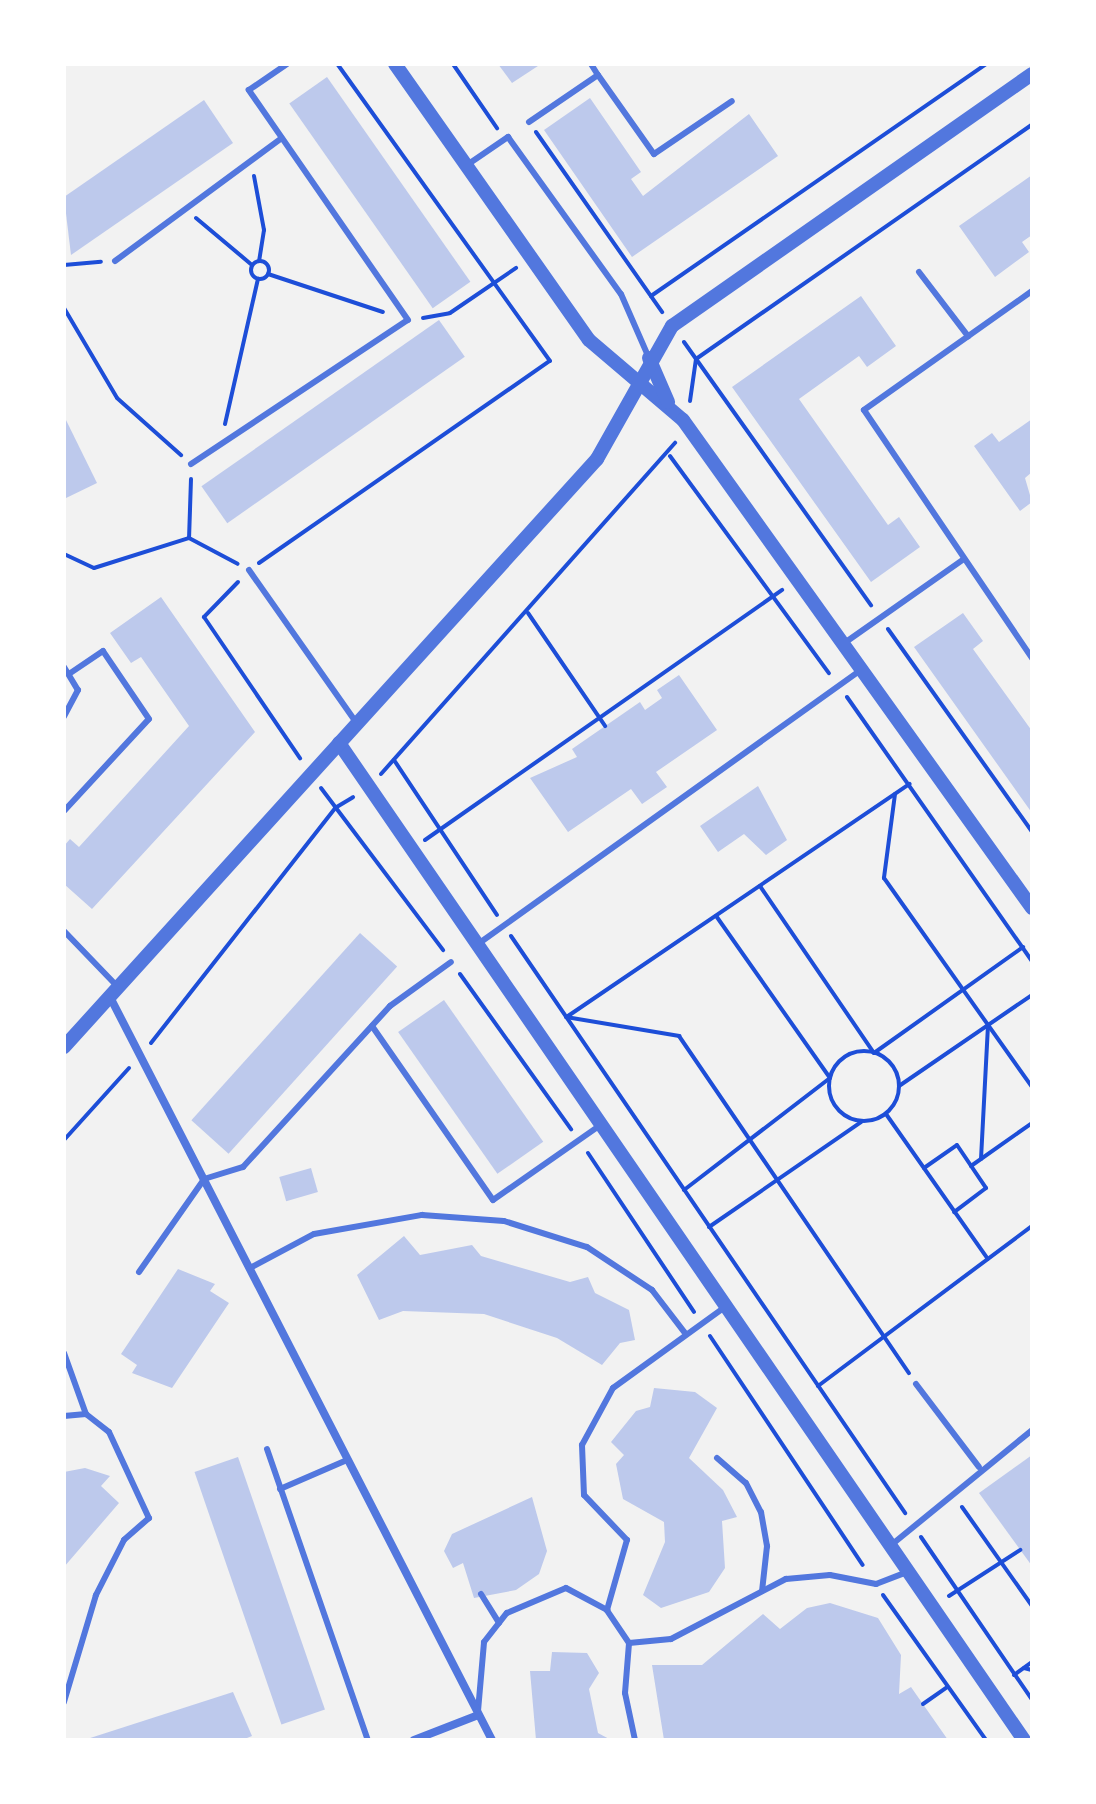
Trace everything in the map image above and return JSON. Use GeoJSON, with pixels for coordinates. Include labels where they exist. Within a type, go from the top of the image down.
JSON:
{"type":"FeatureCollection","features":[{"type":"Feature","properties":{"kind":"street"},"geometry":{"type":"LineString","coordinates":[[395,64],[589,340],[668,403]]}},
{"type":"Feature","properties":{"kind":"street"},"geometry":{"type":"LineString","coordinates":[[64,1047],[597,459],[637,378],[672,326],[1032,74]]}},
{"type":"Feature","properties":{"kind":"street"},"geometry":{"type":"LineString","coordinates":[[649,358],[668,403],[1030,899]]}},
{"type":"Feature","properties":{"kind":"street"},"geometry":{"type":"LineString","coordinates":[[339,743],[1024,1740]]}},
{"type":"Feature","properties":{"kind":"street"},"geometry":{"type":"LineString","coordinates":[[114,992],[141,1055],[492,1740]]}},
{"type":"Feature","properties":{"kind":"street"},"geometry":{"type":"LineString","coordinates":[[415,1740],[478,1715]]}},
{"type":"Feature","properties":{"kind":"lane"},"geometry":{"type":"LineString","coordinates":[[191,464],[408,320],[249,90],[287,64]]}},
{"type":"Feature","properties":{"kind":"lane"},"geometry":{"type":"LineString","coordinates":[[591,64],[654,154],[732,101]]}},
{"type":"Feature","properties":{"kind":"lane"},"geometry":{"type":"LineString","coordinates":[[529,122],[598,75]]}},
{"type":"Feature","properties":{"kind":"lane"},"geometry":{"type":"LineString","coordinates":[[465,167],[508,137],[621,294],[649,358]]}},
{"type":"Feature","properties":{"kind":"lane"},"geometry":{"type":"LineString","coordinates":[[115,261],[282,138]]}},
{"type":"Feature","properties":{"kind":"lane"},"geometry":{"type":"LineString","coordinates":[[919,272],[968,336]]}},
{"type":"Feature","properties":{"kind":"lane"},"geometry":{"type":"LineString","coordinates":[[1032,291],[864,410],[1032,658]]}},
{"type":"Feature","properties":{"kind":"lane"},"geometry":{"type":"LineString","coordinates":[[843,644],[964,559]]}},
{"type":"Feature","properties":{"kind":"lane"},"geometry":{"type":"LineString","coordinates":[[249,570],[358,724]]}},
{"type":"Feature","properties":{"kind":"lane"},"geometry":{"type":"LineString","coordinates":[[64,716],[78,690],[67,670],[103,651],[149,719],[64,811]]}},
{"type":"Feature","properties":{"kind":"lane"},"geometry":{"type":"LineString","coordinates":[[478,944],[861,670]]}},
{"type":"Feature","properties":{"kind":"lane"},"geometry":{"type":"LineString","coordinates":[[64,931],[114,992]]}},
{"type":"Feature","properties":{"kind":"lane"},"geometry":{"type":"LineString","coordinates":[[139,1272],[204,1179],[243,1167],[372,1026],[451,962]]}},
{"type":"Feature","properties":{"kind":"lane"},"geometry":{"type":"LineString","coordinates":[[372,1026],[493,1200],[602,1124]]}},
{"type":"Feature","properties":{"kind":"lane"},"geometry":{"type":"LineString","coordinates":[[250,1268],[314,1234],[422,1215],[504,1221],[587,1247],[652,1290],[685,1333]]}},
{"type":"Feature","properties":{"kind":"lane"},"geometry":{"type":"LineString","coordinates":[[607,1610],[627,1540],[584,1495],[582,1445],[613,1388],[700,1322],[727,1306]]}},
{"type":"Feature","properties":{"kind":"lane"},"geometry":{"type":"LineString","coordinates":[[64,1353],[86,1414],[109,1432],[149,1518],[124,1540],[96,1595],[64,1702]]}},
{"type":"Feature","properties":{"kind":"lane"},"geometry":{"type":"LineString","coordinates":[[916,1384],[979,1467]]}},
{"type":"Feature","properties":{"kind":"lane"},"geometry":{"type":"LineString","coordinates":[[64,1416],[86,1414]]}},
{"type":"Feature","properties":{"kind":"lane"},"geometry":{"type":"LineString","coordinates":[[890,1547],[979,1467],[1032,1430]]}},
{"type":"Feature","properties":{"kind":"lane"},"geometry":{"type":"LineString","coordinates":[[267,1449],[368,1740]]}},
{"type":"Feature","properties":{"kind":"lane"},"geometry":{"type":"LineString","coordinates":[[717,1458],[746,1483],[761,1512],[767,1546],[762,1591]]}},
{"type":"Feature","properties":{"kind":"lane"},"geometry":{"type":"LineString","coordinates":[[280,1489],[347,1460]]}},
{"type":"Feature","properties":{"kind":"lane"},"geometry":{"type":"LineString","coordinates":[[629,1643],[671,1639],[762,1591],[808,1574],[876,1584],[907,1572]]}},
{"type":"Feature","properties":{"kind":"lane"},"geometry":{"type":"LineString","coordinates":[[478,1715],[484,1642],[499,1623],[566,1588],[607,1610],[629,1643],[625,1693],[635,1740]]}},
{"type":"Feature","properties":{"kind":"lane"},"geometry":{"type":"LineString","coordinates":[[481,1594],[499,1623]]}},
{"type":"Feature","properties":{"kind":"lane"},"geometry":{"type":"LineString","coordinates":[[64,1670],[74,1673]]}},
{"type":"Feature","properties":{"kind":"path"},"geometry":{"type":"LineString","coordinates":[[289,740],[204,617],[249,570],[550,361],[337,64]]}},
{"type":"Feature","properties":{"kind":"path"},"geometry":{"type":"LineString","coordinates":[[453,64],[508,137]]}},
{"type":"Feature","properties":{"kind":"path"},"geometry":{"type":"LineString","coordinates":[[651,296],[986,64]]}},
{"type":"Feature","properties":{"kind":"path"},"geometry":{"type":"LineString","coordinates":[[529,122],[1032,832]]}},
{"type":"Feature","properties":{"kind":"path"},"geometry":{"type":"LineString","coordinates":[[696,359],[1032,125]]}},
{"type":"Feature","properties":{"kind":"path"},"geometry":{"type":"LineString","coordinates":[[251,161],[264,230],[259,261],[268,274],[408,320],[450,313],[530,258]]}},
{"type":"Feature","properties":{"kind":"path"},"geometry":{"type":"LineString","coordinates":[[185,209],[252,265],[258,279],[220,446]]}},
{"type":"Feature","properties":{"kind":"path"},"geometry":{"type":"LineString","coordinates":[[64,265],[115,261]]}},
{"type":"Feature","properties":{"kind":"path"},"geometry":{"type":"LineString","coordinates":[[252,265],[259,261]]}},
{"type":"Feature","properties":{"kind":"path"},"geometry":{"type":"LineString","coordinates":[[258,279],[268,274]]}},
{"type":"Feature","properties":{"kind":"path"},"geometry":{"type":"LineString","coordinates":[[64,308],[117,398],[191,464],[189,538]]}},
{"type":"Feature","properties":{"kind":"path"},"geometry":{"type":"LineString","coordinates":[[1032,961],[910,784],[670,456],[394,760],[1032,1700]]}},
{"type":"Feature","properties":{"kind":"path"},"geometry":{"type":"LineString","coordinates":[[64,554],[94,568],[189,538],[249,570]]}},
{"type":"Feature","properties":{"kind":"path"},"geometry":{"type":"LineString","coordinates":[[440,830],[773,596]]}},
{"type":"Feature","properties":{"kind":"path"},"geometry":{"type":"LineString","coordinates":[[528,613],[605,726]]}},
{"type":"Feature","properties":{"kind":"path"},"geometry":{"type":"LineString","coordinates":[[566,1017],[910,784]]}},
{"type":"Feature","properties":{"kind":"path"},"geometry":{"type":"LineString","coordinates":[[895,794],[884,878],[1032,1087]]}},
{"type":"Feature","properties":{"kind":"path"},"geometry":{"type":"LineString","coordinates":[[64,1140],[141,1055],[335,808],[580,1140],[876,1584],[986,1740]]}},
{"type":"Feature","properties":{"kind":"path"},"geometry":{"type":"LineString","coordinates":[[760,886],[874,1053],[892,1066],[899,1086]]}},
{"type":"Feature","properties":{"kind":"path"},"geometry":{"type":"LineString","coordinates":[[716,916],[830,1078],[839,1112],[861,1122]]}},
{"type":"Feature","properties":{"kind":"path"},"geometry":{"type":"LineString","coordinates":[[684,1190],[830,1078],[852,1053],[874,1053],[1023,947]]}},
{"type":"Feature","properties":{"kind":"path"},"geometry":{"type":"LineString","coordinates":[[709,1227],[861,1122],[886,1114],[899,1086],[1032,995]]}},
{"type":"Feature","properties":{"kind":"path"},"geometry":{"type":"LineString","coordinates":[[566,1017],[679,1036],[916,1384]]}},
{"type":"Feature","properties":{"kind":"path"},"geometry":{"type":"LineString","coordinates":[[981,1159],[988,1025]]}},
{"type":"Feature","properties":{"kind":"path"},"geometry":{"type":"LineString","coordinates":[[886,1114],[988,1259]]}},
{"type":"Feature","properties":{"kind":"path"},"geometry":{"type":"LineString","coordinates":[[971,1166],[1032,1123]]}},
{"type":"Feature","properties":{"kind":"path"},"geometry":{"type":"LineString","coordinates":[[924,1168],[957,1145],[986,1188],[954,1212]]}},
{"type":"Feature","properties":{"kind":"path"},"geometry":{"type":"LineString","coordinates":[[818,1386],[1032,1226]]}},
{"type":"Feature","properties":{"kind":"path"},"geometry":{"type":"LineString","coordinates":[[951,1491],[1032,1606]]}},
{"type":"Feature","properties":{"kind":"path"},"geometry":{"type":"LineString","coordinates":[[904,1624],[930,1605],[960,1594],[1020,1550]]}},
{"type":"Feature","properties":{"kind":"path"},"geometry":{"type":"LineString","coordinates":[[1014,1675],[1032,1662]]}},
{"type":"Feature","properties":{"kind":"path"},"geometry":{"type":"LineString","coordinates":[[1024,1668],[1032,1670]]}},
{"type":"Feature","properties":{"kind":"path"},"geometry":{"type":"LineString","coordinates":[[923,1704],[948,1686]]}},
{"type":"Feature","properties":{"kind":"building"},"geometry":{"type":"Polygon","coordinates":[[[498,64],[541,64],[512,83],[498,64]]]}},
{"type":"Feature","properties":{"kind":"building"},"geometry":{"type":"Polygon","coordinates":[[[327,77],[470,282],[433,308],[289,103],[327,77]]]}},
{"type":"Feature","properties":{"kind":"building"},"geometry":{"type":"Polygon","coordinates":[[[590,98],[641,172],[631,179],[643,196],[749,114],[778,156],[632,257],[544,130],[590,98]]]}},
{"type":"Feature","properties":{"kind":"building"},"geometry":{"type":"Polygon","coordinates":[[[204,100],[233,143],[71,255],[64,197],[204,100]]]}},
{"type":"Feature","properties":{"kind":"building"},"geometry":{"type":"Polygon","coordinates":[[[1032,175],[1032,235],[1022,242],[1029,252],[995,277],[959,226],[1032,175]]]}},
{"type":"Feature","properties":{"kind":"building"},"geometry":{"type":"Polygon","coordinates":[[[861,296],[896,346],[867,367],[859,356],[799,399],[888,525],[899,517],[920,547],[871,582],[732,387],[861,296]]]}},
{"type":"Feature","properties":{"kind":"building"},"geometry":{"type":"Polygon","coordinates":[[[439,320],[465,357],[227,523],[201,486],[439,320]]]}},
{"type":"Feature","properties":{"kind":"building"},"geometry":{"type":"Polygon","coordinates":[[[64,416],[97,483],[64,499],[64,416]]]}},
{"type":"Feature","properties":{"kind":"building"},"geometry":{"type":"Polygon","coordinates":[[[1032,419],[1032,472],[1025,478],[1032,502],[1020,511],[974,446],[992,433],[999,442],[1032,419]]]}},
{"type":"Feature","properties":{"kind":"building"},"geometry":{"type":"Polygon","coordinates":[[[161,597],[255,732],[92,909],[64,884],[64,846],[70,839],[79,847],[189,726],[141,657],[131,663],[110,633],[161,597]]]}},
{"type":"Feature","properties":{"kind":"building"},"geometry":{"type":"Polygon","coordinates":[[[963,613],[983,641],[973,649],[1032,731],[1032,813],[914,647],[963,613]]]}},
{"type":"Feature","properties":{"kind":"building"},"geometry":{"type":"Polygon","coordinates":[[[679,675],[717,730],[656,772],[667,787],[642,804],[631,789],[568,832],[530,778],[577,757],[572,749],[640,702],[645,710],[662,698],[657,690],[679,675]]]}},
{"type":"Feature","properties":{"kind":"building"},"geometry":{"type":"Polygon","coordinates":[[[758,786],[787,840],[766,855],[744,834],[718,852],[700,826],[758,786]]]}},
{"type":"Feature","properties":{"kind":"building"},"geometry":{"type":"Polygon","coordinates":[[[360,933],[397,966],[229,1154],[191,1120],[360,933]]]}},
{"type":"Feature","properties":{"kind":"building"},"geometry":{"type":"Polygon","coordinates":[[[444,1000],[543,1142],[497,1174],[398,1032],[444,1000]]]}},
{"type":"Feature","properties":{"kind":"building"},"geometry":{"type":"Polygon","coordinates":[[[311,1168],[318,1192],[286,1201],[279,1177],[311,1168]]]}},
{"type":"Feature","properties":{"kind":"building"},"geometry":{"type":"Polygon","coordinates":[[[404,1236],[420,1255],[472,1245],[481,1256],[570,1282],[588,1277],[595,1293],[629,1310],[635,1340],[620,1343],[602,1365],[557,1338],[484,1314],[403,1311],[379,1320],[357,1275],[404,1236]]]}},
{"type":"Feature","properties":{"kind":"building"},"geometry":{"type":"Polygon","coordinates":[[[178,1269],[215,1284],[210,1291],[229,1303],[172,1388],[132,1373],[137,1365],[121,1354],[178,1269]]]}},
{"type":"Feature","properties":{"kind":"building"},"geometry":{"type":"Polygon","coordinates":[[[654,1388],[695,1392],[717,1408],[689,1458],[723,1490],[737,1517],[722,1521],[725,1568],[709,1592],[661,1608],[643,1595],[665,1542],[664,1522],[623,1499],[616,1464],[624,1455],[611,1442],[636,1411],[650,1407],[654,1388]]]}},
{"type":"Feature","properties":{"kind":"building"},"geometry":{"type":"Polygon","coordinates":[[[1032,1455],[1032,1566],[979,1493],[1032,1455]]]}},
{"type":"Feature","properties":{"kind":"building"},"geometry":{"type":"Polygon","coordinates":[[[238,1457],[325,1709],[281,1724],[195,1472],[238,1457]]]}},
{"type":"Feature","properties":{"kind":"building"},"geometry":{"type":"Polygon","coordinates":[[[85,1468],[110,1476],[101,1486],[119,1503],[64,1567],[64,1472],[85,1468]]]}},
{"type":"Feature","properties":{"kind":"building"},"geometry":{"type":"Polygon","coordinates":[[[532,1497],[547,1551],[539,1574],[516,1590],[474,1598],[463,1563],[453,1568],[444,1551],[452,1534],[532,1497]]]}},
{"type":"Feature","properties":{"kind":"building"},"geometry":{"type":"Polygon","coordinates":[[[830,1603],[878,1618],[901,1655],[899,1694],[911,1687],[948,1740],[664,1740],[652,1665],[702,1665],[763,1614],[780,1629],[807,1608],[830,1603]]]}},
{"type":"Feature","properties":{"kind":"building"},"geometry":{"type":"Polygon","coordinates":[[[552,1652],[587,1653],[599,1673],[589,1689],[598,1733],[611,1740],[536,1740],[530,1671],[550,1671],[552,1652]]]}},
{"type":"Feature","properties":{"kind":"building"},"geometry":{"type":"Polygon","coordinates":[[[233,1692],[252,1736],[242,1740],[84,1740],[233,1692]]]}}]}
